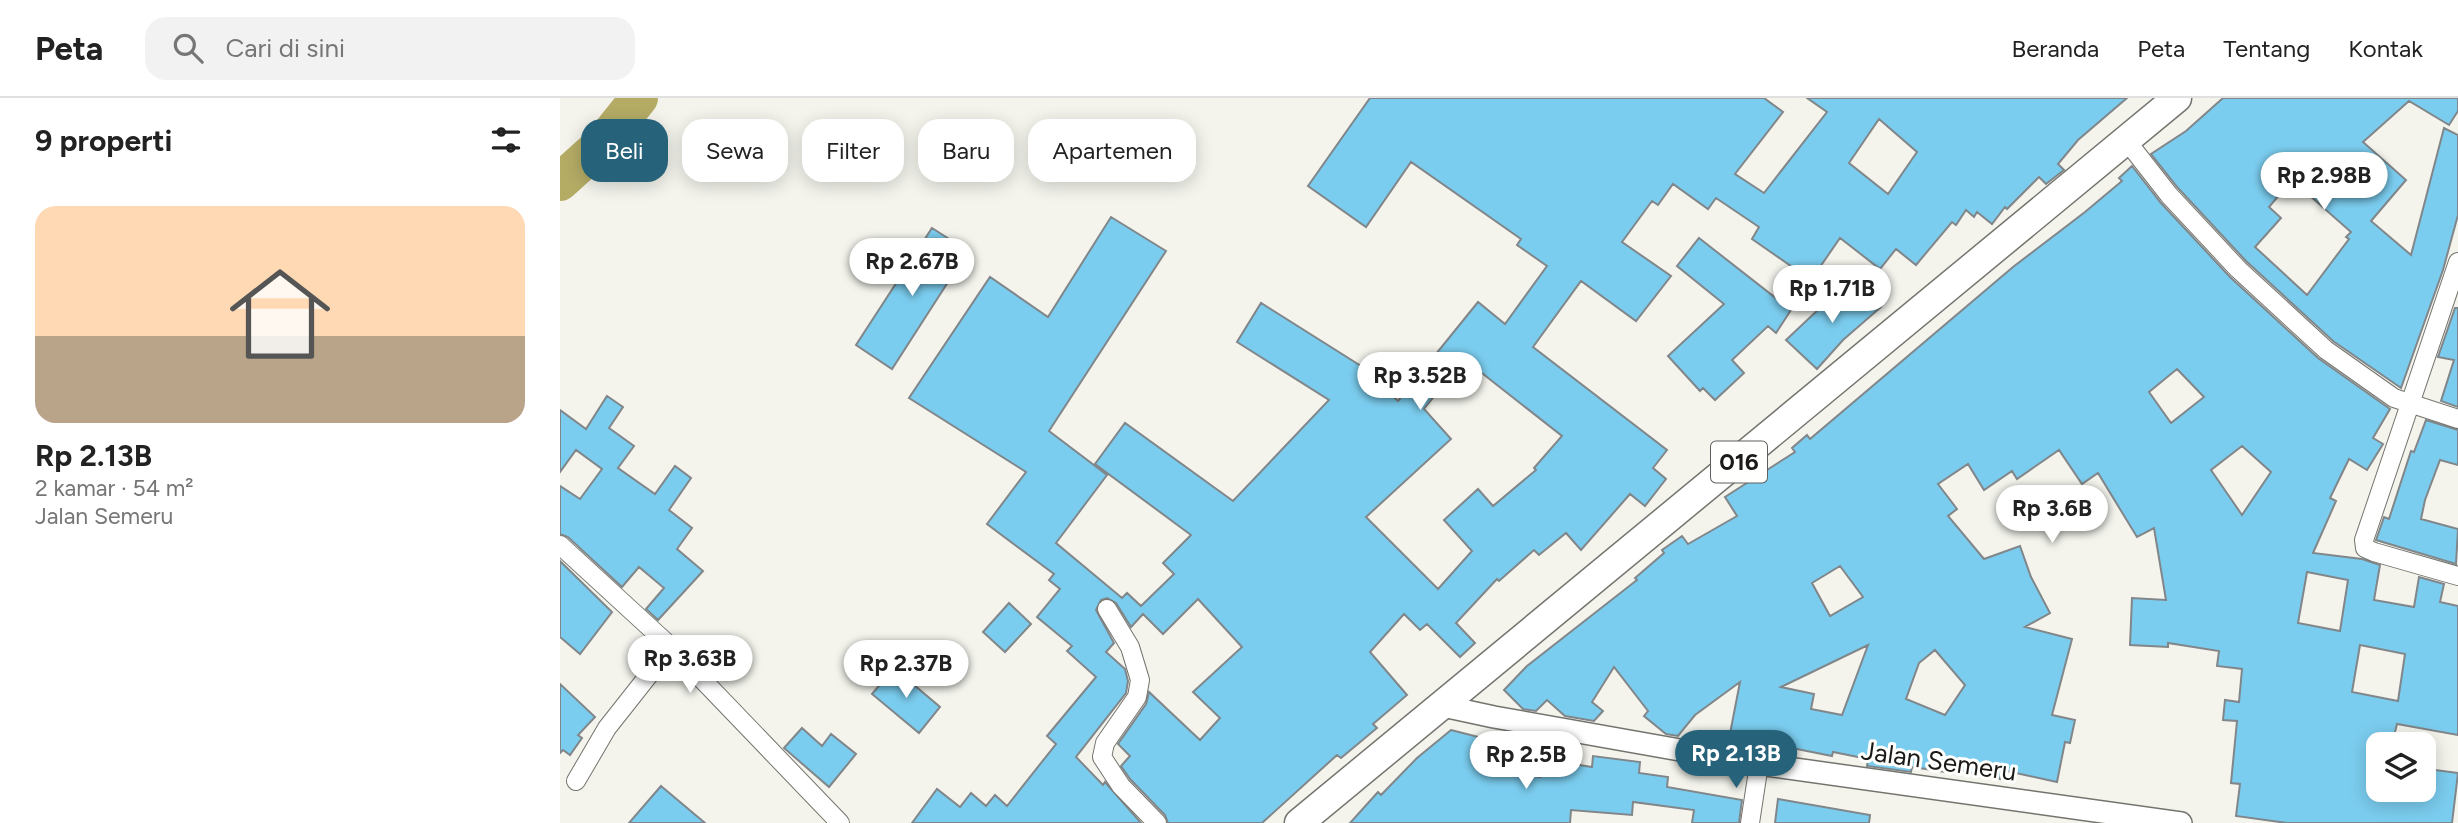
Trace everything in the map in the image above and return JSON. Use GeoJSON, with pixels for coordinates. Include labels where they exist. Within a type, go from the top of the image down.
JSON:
{"type":"FeatureCollection","features":[{"type":"Feature","properties":{"kind":"main road","name":"016"},"geometry":{"type":"LineString","coordinates":[[1299,823],[2177,98]]}},
{"type":"Feature","properties":{"kind":"street"},"geometry":{"type":"LineString","coordinates":[[2126,140],[2189,217],[2275,306],[2351,370],[2409,405],[2458,419]]}},
{"type":"Feature","properties":{"kind":"street"},"geometry":{"type":"LineString","coordinates":[[2458,262],[2364,544],[2374,552],[2458,576]]}},
{"type":"Feature","properties":{"kind":"street"},"geometry":{"type":"LineString","coordinates":[[560,545],[671,647],[840,823]]}},
{"type":"Feature","properties":{"kind":"street"},"geometry":{"type":"LineString","coordinates":[[1107,608],[1130,647],[1140,680],[1137,697],[1105,743],[1102,757],[1121,786],[1157,823]]}},
{"type":"Feature","properties":{"kind":"street"},"geometry":{"type":"LineString","coordinates":[[576,780],[607,728],[671,647]]}},
{"type":"Feature","properties":{"kind":"street","name":"Jalan Semeru"},"geometry":{"type":"LineString","coordinates":[[1443,706],[1494,718],[1759,764],[2181,823]]}},
{"type":"Feature","properties":{"kind":"street"},"geometry":{"type":"LineString","coordinates":[[1750,823],[1759,764]]}},
{"type":"Feature","properties":{"kind":"building"},"geometry":{"type":"Polygon","coordinates":[[[1370,98],[1764,98],[1783,112],[1735,174],[1764,193],[1827,112],[1807,98],[2127,98],[2078,140],[2058,164],[2064,170],[2046,184],[2039,177],[2007,209],[2005,207],[1992,224],[1977,212],[1974,217],[1966,210],[1956,225],[1952,222],[1916,265],[1896,249],[1880,269],[1840,238],[1811,280],[1752,239],[1759,227],[1716,198],[1708,209],[1673,184],[1658,205],[1652,201],[1622,242],[1671,276],[1636,321],[1581,281],[1533,347],[1667,450],[1653,468],[1666,479],[1645,506],[1630,494],[1581,550],[1566,533],[1539,555],[1534,550],[1499,581],[1497,579],[1456,623],[1475,643],[1460,657],[1427,624],[1420,630],[1404,614],[1370,652],[1407,695],[1373,724],[1377,728],[1341,758],[1337,755],[1262,823],[1168,823],[1165,815],[1121,766],[1130,756],[1118,744],[1146,704],[1149,692],[1200,740],[1220,718],[1193,692],[1242,647],[1198,599],[1163,634],[1143,614],[1131,627],[1116,603],[1107,598],[1101,600],[1096,610],[1114,643],[1106,652],[1125,669],[1128,681],[1126,693],[1076,757],[1103,785],[1105,782],[1141,823],[912,823],[937,789],[960,807],[971,793],[986,806],[995,795],[1007,806],[1056,744],[1047,736],[1096,677],[1067,651],[1072,646],[1037,617],[1060,589],[1049,580],[1054,574],[987,524],[1026,472],[909,398],[990,277],[1048,317],[1111,217],[1166,251],[1049,431],[1107,475],[1056,543],[1122,598],[1127,593],[1141,606],[1174,574],[1163,563],[1191,535],[1095,464],[1125,423],[1233,501],[1329,400],[1237,342],[1261,303],[1361,366],[1398,401],[1478,302],[1505,324],[1547,266],[1517,245],[1521,239],[1411,162],[1366,227],[1308,186],[1370,98]],[[1879,119],[1849,163],[1888,194],[1917,152],[1879,119]],[[1464,359],[1424,409],[1451,439],[1366,517],[1438,589],[1472,551],[1444,520],[1478,489],[1493,506],[1536,470],[1534,468],[1562,436],[1464,359]]]}},
{"type":"Feature","properties":{"kind":"building"},"geometry":{"type":"Polygon","coordinates":[[[2223,98],[2458,98],[2458,111],[2449,125],[2409,101],[2363,142],[2406,180],[2371,221],[2411,255],[2444,128],[2458,135],[2458,215],[2443,270],[2401,388],[2333,341],[2246,261],[2178,188],[2151,154],[2186,131],[2223,98]],[[2292,180],[2269,207],[2281,218],[2255,247],[2307,295],[2349,239],[2346,237],[2351,232],[2292,180]]]}},
{"type":"Feature","properties":{"kind":"building"},"geometry":{"type":"Polygon","coordinates":[[[2132,166],[2161,203],[2230,277],[2318,358],[2390,409],[2373,438],[2383,444],[2367,470],[2349,459],[2330,498],[2336,501],[2313,553],[2362,559],[2380,565],[2374,600],[2414,607],[2419,577],[2444,584],[2440,602],[2458,606],[2458,735],[2397,724],[2395,732],[2366,732],[2366,802],[2436,802],[2436,770],[2458,773],[2452,823],[2287,823],[2236,816],[2240,784],[2231,783],[2237,721],[2223,720],[2225,700],[2239,702],[2242,669],[2217,666],[2219,651],[2168,643],[2168,647],[2130,645],[2132,598],[2166,600],[2154,528],[2137,537],[2098,473],[2082,484],[2059,450],[2017,479],[2012,471],[1984,490],[1968,464],[1938,484],[1957,509],[1948,516],[1984,559],[2020,546],[2031,577],[2050,613],[2025,627],[2072,639],[2052,715],[2075,720],[2070,743],[2065,742],[2057,782],[2002,770],[2000,779],[1953,769],[1953,773],[1912,767],[1911,772],[1867,766],[1868,759],[1833,752],[1832,756],[1752,740],[1751,748],[1728,744],[1740,682],[1695,715],[1678,736],[1666,734],[1644,716],[1648,711],[1614,667],[1592,702],[1603,711],[1594,721],[1565,716],[1547,700],[1536,711],[1523,709],[1504,690],[1527,666],[1637,580],[1635,578],[1664,553],[1662,550],[1682,536],[1688,544],[1737,516],[1725,497],[1795,452],[1792,448],[1807,435],[1810,439],[2013,267],[2122,181],[2119,178],[2132,166]],[[2177,369],[2149,392],[2171,423],[2204,397],[2177,369]],[[2242,446],[2211,470],[2242,515],[2271,472],[2242,446]],[[1840,566],[1812,583],[1830,616],[1863,597],[1840,566]],[[2307,572],[2298,623],[2340,631],[2348,580],[2307,572]],[[1868,645],[1781,687],[1814,694],[1811,709],[1842,715],[1868,645]],[[2360,645],[2352,692],[2398,701],[2405,654],[2360,645]],[[1935,650],[1919,663],[1906,699],[1945,715],[1965,685],[1935,650]]]}},
{"type":"Feature","properties":{"kind":"building"},"geometry":{"type":"Polygon","coordinates":[[[932,228],[968,251],[892,369],[856,345],[932,228]]]}},
{"type":"Feature","properties":{"kind":"building"},"geometry":{"type":"Polygon","coordinates":[[[1699,238],[1791,310],[1776,333],[1768,326],[1732,360],[1744,373],[1715,400],[1703,388],[1700,391],[1668,356],[1724,304],[1677,266],[1699,238]]]}},
{"type":"Feature","properties":{"kind":"building"},"geometry":{"type":"Polygon","coordinates":[[[1864,289],[1881,307],[1843,340],[1817,369],[1786,340],[1838,291],[1845,291],[1853,299],[1864,289]]]}},
{"type":"Feature","properties":{"kind":"building"},"geometry":{"type":"Polygon","coordinates":[[[2455,308],[2458,308],[2458,407],[2441,401],[2454,360],[2438,357],[2455,308]]]}},
{"type":"Feature","properties":{"kind":"building"},"geometry":{"type":"Polygon","coordinates":[[[607,396],[623,407],[609,428],[634,446],[618,468],[655,494],[675,466],[691,478],[669,510],[692,528],[677,549],[703,571],[658,620],[646,609],[664,588],[639,567],[622,587],[568,537],[560,534],[560,486],[580,499],[602,469],[576,450],[560,472],[560,410],[586,429],[607,396]]]}},
{"type":"Feature","properties":{"kind":"building"},"geometry":{"type":"Polygon","coordinates":[[[2426,420],[2458,430],[2458,465],[2440,460],[2421,519],[2458,529],[2456,564],[2376,540],[2384,517],[2389,519],[2411,451],[2414,452],[2426,420]]]}},
{"type":"Feature","properties":{"kind":"building"},"geometry":{"type":"Polygon","coordinates":[[[560,561],[612,612],[580,654],[560,637],[560,561]]]}},
{"type":"Feature","properties":{"kind":"building"},"geometry":{"type":"Polygon","coordinates":[[[1009,603],[1031,624],[1005,652],[983,632],[1009,603]]]}},
{"type":"Feature","properties":{"kind":"building"},"geometry":{"type":"Polygon","coordinates":[[[894,668],[940,707],[919,733],[872,694],[894,668]]]}},
{"type":"Feature","properties":{"kind":"building"},"geometry":{"type":"Polygon","coordinates":[[[560,684],[595,717],[578,735],[582,738],[570,755],[563,750],[560,753],[560,684]]]}},
{"type":"Feature","properties":{"kind":"building"},"geometry":{"type":"Polygon","coordinates":[[[802,728],[822,746],[831,734],[856,754],[829,787],[784,748],[802,728]]]}},
{"type":"Feature","properties":{"kind":"building"},"geometry":{"type":"Polygon","coordinates":[[[1451,730],[1490,740],[1484,764],[1540,777],[1543,759],[1592,767],[1593,756],[1640,762],[1639,773],[1668,777],[1667,787],[1742,800],[1739,823],[1692,823],[1694,810],[1633,802],[1632,815],[1571,810],[1570,823],[1350,823],[1378,792],[1381,795],[1417,758],[1451,730]]]}},
{"type":"Feature","properties":{"kind":"building"},"geometry":{"type":"Polygon","coordinates":[[[661,786],[705,823],[629,823],[661,786]]]}},
{"type":"Feature","properties":{"kind":"building"},"geometry":{"type":"Polygon","coordinates":[[[1778,799],[1870,815],[1869,823],[1775,823],[1778,799]]]}},
{"type":"Feature","properties":{"kind":"waterway"},"geometry":{"type":"LineString","coordinates":[[560,182],[603,143],[639,98]]}}]}
